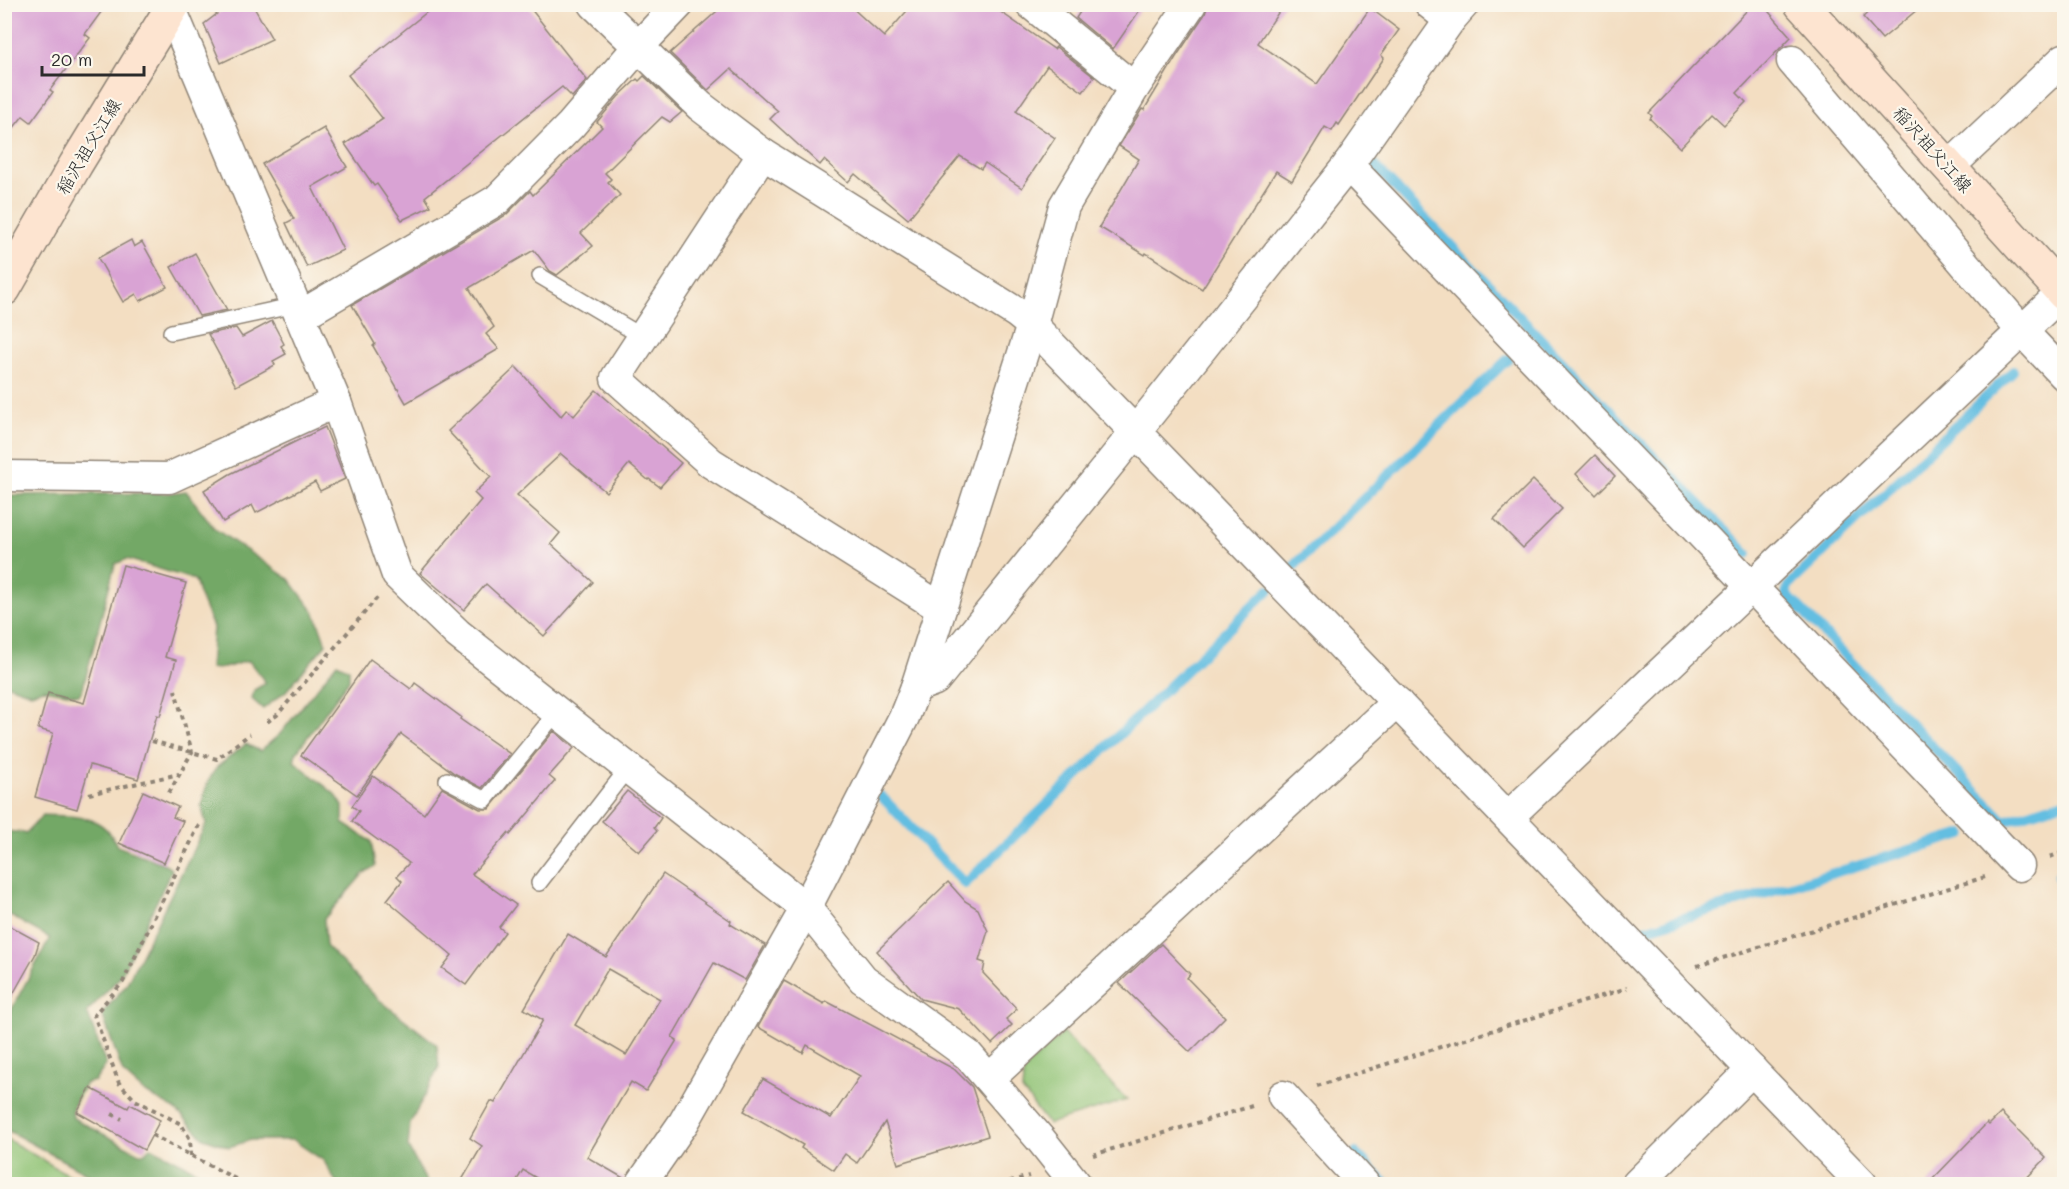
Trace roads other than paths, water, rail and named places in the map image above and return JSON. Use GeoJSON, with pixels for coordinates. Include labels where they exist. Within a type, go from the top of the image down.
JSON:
{"type":"FeatureCollection","features":[{"type":"Feature","properties":{"kind":"main road","name":"稲沢祖父江線"},"geometry":{"type":"LineString","coordinates":[[1801,4],[2064,293]]}},
{"type":"Feature","properties":{"kind":"main road","name":"稲沢祖父江線"},"geometry":{"type":"LineString","coordinates":[[4,289],[76,164],[172,6]]}},
{"type":"Feature","properties":{"kind":"street"},"geometry":{"type":"LineString","coordinates":[[594,4],[700,106],[763,154],[1017,313],[1032,325],[1862,1185]]}},
{"type":"Feature","properties":{"kind":"street"},"geometry":{"type":"LineString","coordinates":[[298,311],[497,200],[571,125],[638,46],[679,4]]}},
{"type":"Feature","properties":{"kind":"street"},"geometry":{"type":"LineString","coordinates":[[1031,4],[1134,88]]}},
{"type":"Feature","properties":{"kind":"street"},"geometry":{"type":"LineString","coordinates":[[640,1185],[684,1122],[806,908],[904,717],[916,687],[1032,325],[1064,206],[1134,88],[1191,4]]}},
{"type":"Feature","properties":{"kind":"street"},"geometry":{"type":"LineString","coordinates":[[172,6],[336,402],[397,575],[458,634],[806,908],[863,979],[968,1055],[1068,1175]]}},
{"type":"Feature","properties":{"kind":"street"},"geometry":{"type":"LineString","coordinates":[[916,687],[935,680],[1348,165],[1448,10]]}},
{"type":"Feature","properties":{"kind":"street"},"geometry":{"type":"LineString","coordinates":[[1949,167],[2064,60]]}},
{"type":"Feature","properties":{"kind":"street"},"geometry":{"type":"LineString","coordinates":[[1792,61],[2022,331],[2064,375]]}},
{"type":"Feature","properties":{"kind":"street"},"geometry":{"type":"LineString","coordinates":[[763,154],[616,378],[711,463],[941,608]]}},
{"type":"Feature","properties":{"kind":"street"},"geometry":{"type":"LineString","coordinates":[[1348,165],[2019,866]]}},
{"type":"Feature","properties":{"kind":"street"},"geometry":{"type":"LineString","coordinates":[[1508,817],[2064,293]]}},
{"type":"Feature","properties":{"kind":"street"},"geometry":{"type":"LineString","coordinates":[[4,476],[169,478],[336,402]]}},
{"type":"Feature","properties":{"kind":"street"},"geometry":{"type":"LineString","coordinates":[[989,1079],[1398,702]]}},
{"type":"Feature","properties":{"kind":"street"},"geometry":{"type":"LineString","coordinates":[[1637,1185],[1752,1070]]}},
{"type":"Feature","properties":{"kind":"street"},"geometry":{"type":"LineString","coordinates":[[1283,1096],[1364,1185]]}},
{"type":"Feature","properties":{"kind":"lane"},"geometry":{"type":"LineString","coordinates":[[540,276],[643,337]]}},
{"type":"Feature","properties":{"kind":"lane"},"geometry":{"type":"LineString","coordinates":[[171,332],[298,311]]}},
{"type":"Feature","properties":{"kind":"lane"},"geometry":{"type":"LineString","coordinates":[[447,780],[485,800],[556,712]]}},
{"type":"Feature","properties":{"kind":"lane"},"geometry":{"type":"LineString","coordinates":[[539,883],[628,768]]}},
{"type":"Feature","properties":{"kind":"waterway"},"geometry":{"type":"LineString","coordinates":[[1373,164],[1747,554]]}},
{"type":"Feature","properties":{"kind":"waterway"},"geometry":{"type":"LineString","coordinates":[[1292,568],[1508,359]]}},
{"type":"Feature","properties":{"kind":"waterway"},"geometry":{"type":"LineString","coordinates":[[2013,371],[1788,586],[1786,594],[2004,821],[2064,802]]}},
{"type":"Feature","properties":{"kind":"waterway"},"geometry":{"type":"LineString","coordinates":[[881,796],[965,884],[1269,590]]}},
{"type":"Feature","properties":{"kind":"waterway"},"geometry":{"type":"LineString","coordinates":[[1641,931],[1963,834]]}},
{"type":"Feature","properties":{"kind":"waterway"},"geometry":{"type":"LineString","coordinates":[[2058,877],[2064,884]]}},
{"type":"Feature","properties":{"kind":"waterway"},"geometry":{"type":"LineString","coordinates":[[1356,1153],[1386,1184]]}}]}
